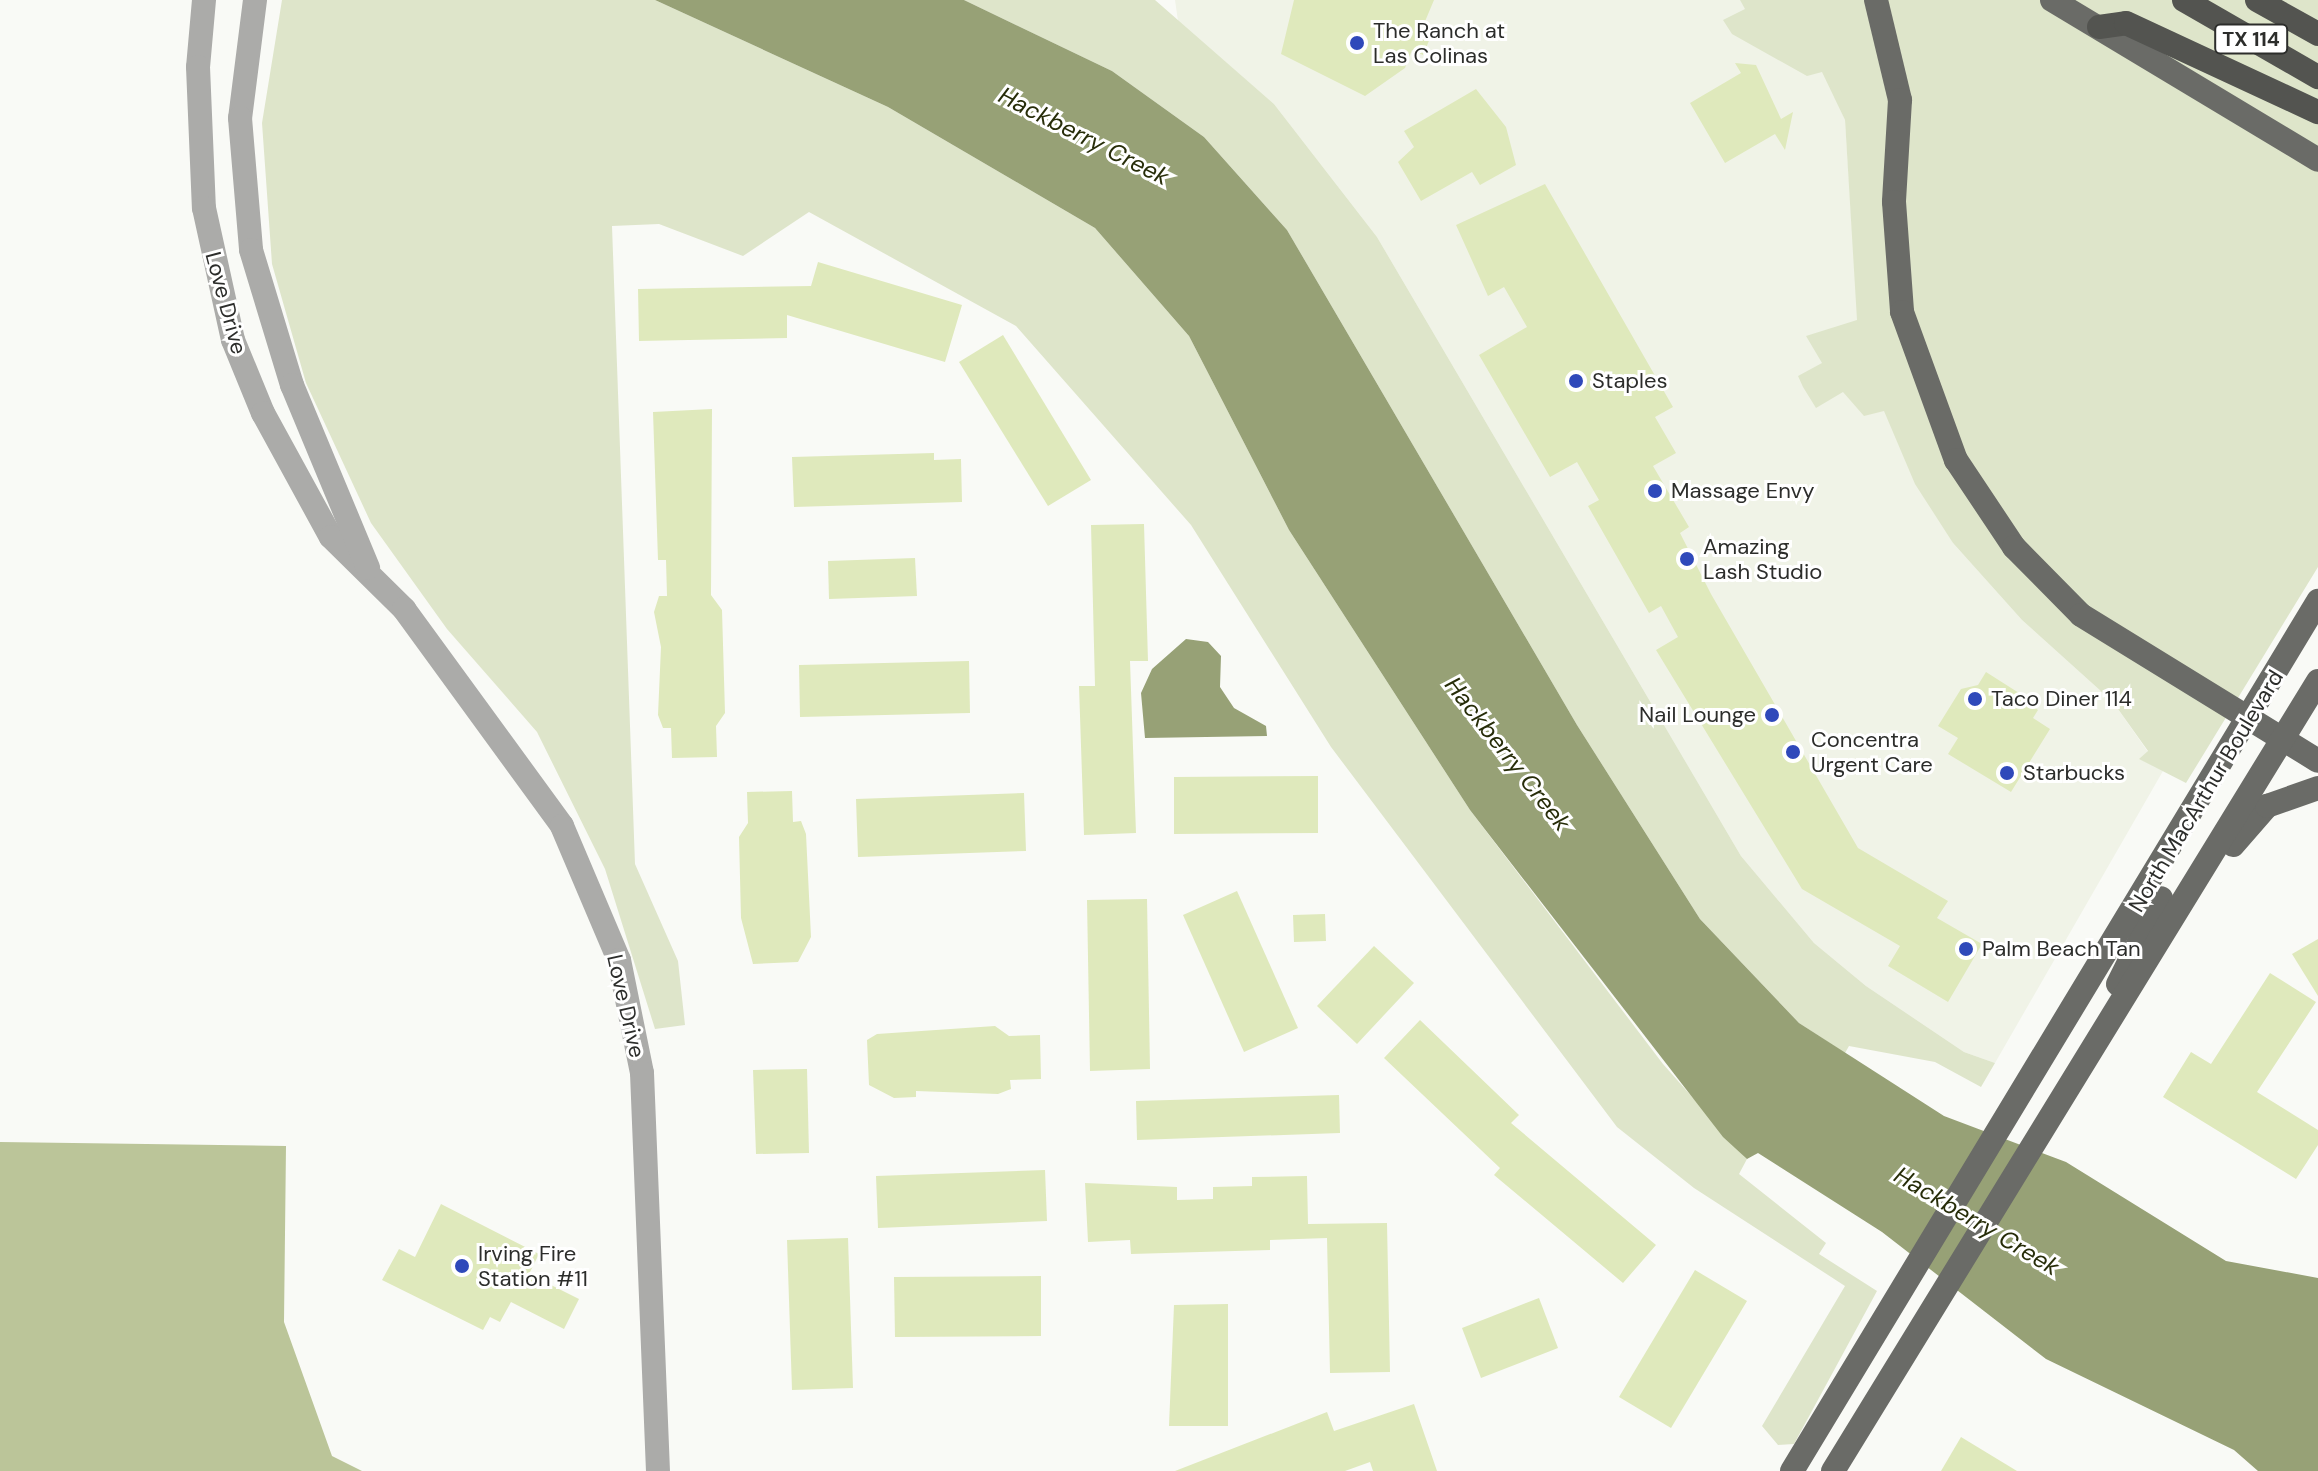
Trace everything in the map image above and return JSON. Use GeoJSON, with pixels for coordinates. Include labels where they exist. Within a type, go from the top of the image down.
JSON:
{"type":"FeatureCollection","features":[{"type":"Feature","properties":{"kind":"highway","name":"TX 114"},"geometry":{"type":"LineString","coordinates":[[2184,0],[2318,77]]}},
{"type":"Feature","properties":{"kind":"highway"},"geometry":{"type":"LineString","coordinates":[[2257,0],[2318,34]]}},
{"type":"Feature","properties":{"kind":"highway"},"geometry":{"type":"LineString","coordinates":[[2099,27],[2126,23],[2318,112]]}},
{"type":"Feature","properties":{"kind":"main road"},"geometry":{"type":"LineString","coordinates":[[1876,0],[1900,100],[1894,202],[1902,312],[1949,447],[2014,547],[2081,615],[2248,721],[2318,761]]}},
{"type":"Feature","properties":{"kind":"main road"},"geometry":{"type":"LineString","coordinates":[[2052,0],[2318,160]]}},
{"type":"Feature","properties":{"kind":"main road","name":"North MacArthur Boulevard"},"geometry":{"type":"LineString","coordinates":[[1792,1471],[2197,808],[2318,601]]}},
{"type":"Feature","properties":{"kind":"main road","name":"North MacArthur Boulevard"},"geometry":{"type":"LineString","coordinates":[[1833,1471],[2062,1095],[2190,895],[2318,681]]}},
{"type":"Feature","properties":{"kind":"main road"},"geometry":{"type":"LineString","coordinates":[[2190,895],[2267,806],[2318,788]]}},
{"type":"Feature","properties":{"kind":"main road"},"geometry":{"type":"LineString","coordinates":[[2106,1026],[2103,1015],[2147,923],[2188,857],[2197,808]]}},
{"type":"Feature","properties":{"kind":"street","name":"Love Drive"},"geometry":{"type":"LineString","coordinates":[[204,0],[198,81],[204,208],[233,340],[292,476],[331,537],[368,568],[483,710],[562,826],[619,960],[642,1073],[658,1471]]}},
{"type":"Feature","properties":{"kind":"street","name":"Love Drive"},"geometry":{"type":"LineString","coordinates":[[255,0],[240,118],[251,250],[292,385],[368,568]]}},
{"type":"Feature","properties":{"kind":"shaded area"},"geometry":{"type":"Polygon","coordinates":[[[282,0],[655,0],[888,107],[1095,228],[1189,336],[1289,530],[1470,810],[1663,1064],[1747,1159],[1739,1174],[1826,1243],[1819,1254],[1877,1291],[1794,1444],[1778,1445],[1762,1426],[1845,1286],[1694,1188],[1617,1127],[1331,747],[1191,525],[1016,326],[809,212],[743,256],[659,224],[612,226],[635,864],[678,961],[685,1025],[655,1029],[605,869],[537,732],[447,629],[371,523],[306,383],[272,264],[262,123],[282,0]]]}},
{"type":"Feature","properties":{"kind":"shaded area"},"geometry":{"type":"Polygon","coordinates":[[[964,0],[1155,0],[1274,104],[1377,237],[1741,856],[1814,943],[1866,986],[1964,1052],[1995,1063],[1981,1087],[1935,1062],[1849,1046],[1845,1053],[1799,1023],[1700,919],[1577,725],[1287,230],[1204,137],[1112,71],[964,0]]]}},
{"type":"Feature","properties":{"kind":"shaded area"},"geometry":{"type":"Polygon","coordinates":[[[1175,0],[1793,0],[1845,120],[1858,320],[1953,543],[2022,620],[2113,702],[2148,752],[2140,759],[2163,771],[1995,1063],[1964,1052],[1866,986],[1814,943],[1741,856],[1377,237],[1274,104],[1178,21],[1175,0]]]}},
{"type":"Feature","properties":{"kind":"shaded area"},"geometry":{"type":"Polygon","coordinates":[[[1740,0],[2318,0],[2318,567],[2186,783],[2139,759],[2148,751],[2113,702],[2022,620],[1953,543],[1915,484],[1884,411],[1864,416],[1843,392],[1816,408],[1803,387],[1798,376],[1822,363],[1806,336],[1857,320],[1845,120],[1822,72],[1807,76],[1732,34],[1723,20],[1745,9],[1740,0]]]}},
{"type":"Feature","properties":{"kind":"shaded area"},"geometry":{"type":"Polygon","coordinates":[[[0,1142],[286,1146],[284,1322],[332,1456],[362,1471],[0,1471],[0,1142]]]}},
{"type":"Feature","properties":{"kind":"water","name":"Hackberry Creek"},"geometry":{"type":"Polygon","coordinates":[[[655,0],[964,0],[1112,71],[1204,137],[1287,230],[1577,725],[1700,919],[1799,1023],[1944,1116],[2066,1162],[2226,1261],[2318,1278],[2318,1471],[2258,1471],[2234,1450],[2046,1359],[1882,1232],[1758,1153],[1747,1159],[1723,1137],[1470,810],[1289,530],[1189,336],[1095,228],[888,107],[655,0]]]}},
{"type":"Feature","properties":{"kind":"water"},"geometry":{"type":"Polygon","coordinates":[[[1186,639],[1208,642],[1221,656],[1220,687],[1234,708],[1266,726],[1267,736],[1145,738],[1141,693],[1152,669],[1186,639]]]}},
{"type":"Feature","properties":{"kind":"building","name":"The Ranch at Las Colinas"},"geometry":{"type":"Polygon","coordinates":[[[1294,0],[1434,0],[1421,31],[1431,36],[1423,55],[1412,50],[1405,68],[1365,96],[1281,54],[1294,0]]]}},
{"type":"Feature","properties":{"kind":"building"},"geometry":{"type":"Polygon","coordinates":[[[1735,63],[1756,65],[1781,119],[1793,112],[1785,150],[1775,134],[1725,163],[1690,103],[1741,73],[1735,63]]]}},
{"type":"Feature","properties":{"kind":"building"},"geometry":{"type":"Polygon","coordinates":[[[1476,89],[1506,127],[1516,165],[1480,185],[1472,172],[1421,201],[1398,162],[1414,147],[1404,131],[1476,89]]]}},
{"type":"Feature","properties":{"kind":"building"},"geometry":{"type":"Polygon","coordinates":[[[1545,184],[1673,407],[1655,417],[1676,453],[1653,466],[1689,527],[1680,533],[1711,594],[1858,848],[1948,901],[1937,918],[1982,944],[1948,1002],[1888,966],[1900,946],[1802,889],[1656,650],[1678,637],[1661,606],[1649,613],[1588,506],[1599,500],[1577,462],[1550,477],[1479,355],[1527,327],[1504,287],[1488,296],[1456,225],[1545,184]]]}},
{"type":"Feature","properties":{"kind":"building"},"geometry":{"type":"Polygon","coordinates":[[[818,262],[962,305],[945,362],[787,315],[787,338],[639,341],[638,289],[811,286],[818,262]]]}},
{"type":"Feature","properties":{"kind":"building"},"geometry":{"type":"Polygon","coordinates":[[[1003,335],[1091,480],[1048,506],[959,362],[1003,335]]]}},
{"type":"Feature","properties":{"kind":"building"},"geometry":{"type":"Polygon","coordinates":[[[712,409],[711,595],[722,610],[725,713],[716,726],[717,757],[672,758],[671,728],[663,728],[658,715],[661,647],[654,612],[659,596],[667,596],[666,560],[658,560],[653,412],[712,409]]]}},
{"type":"Feature","properties":{"kind":"building"},"geometry":{"type":"Polygon","coordinates":[[[934,453],[934,460],[961,459],[962,502],[794,507],[792,457],[934,453]]]}},
{"type":"Feature","properties":{"kind":"building"},"geometry":{"type":"Polygon","coordinates":[[[1144,524],[1148,661],[1130,661],[1136,833],[1084,835],[1079,686],[1095,686],[1091,525],[1144,524]]]}},
{"type":"Feature","properties":{"kind":"building"},"geometry":{"type":"Polygon","coordinates":[[[915,558],[917,596],[829,599],[828,561],[915,558]]]}},
{"type":"Feature","properties":{"kind":"building"},"geometry":{"type":"Polygon","coordinates":[[[969,661],[970,713],[800,717],[799,665],[969,661]]]}},
{"type":"Feature","properties":{"kind":"building"},"geometry":{"type":"Polygon","coordinates":[[[1986,672],[2019,693],[2038,710],[2033,718],[2050,729],[2011,792],[1948,754],[1958,738],[1938,726],[1961,689],[1978,685],[1986,672]]]}},
{"type":"Feature","properties":{"kind":"building"},"geometry":{"type":"Polygon","coordinates":[[[1318,776],[1318,833],[1174,834],[1174,777],[1318,776]]]}},
{"type":"Feature","properties":{"kind":"building"},"geometry":{"type":"Polygon","coordinates":[[[792,791],[793,822],[801,821],[806,834],[811,937],[798,962],[753,964],[741,918],[739,837],[748,823],[747,792],[792,791]]]}},
{"type":"Feature","properties":{"kind":"building"},"geometry":{"type":"Polygon","coordinates":[[[1024,793],[1026,851],[858,857],[856,799],[1024,793]]]}},
{"type":"Feature","properties":{"kind":"building"},"geometry":{"type":"Polygon","coordinates":[[[1237,891],[1298,1028],[1244,1052],[1183,915],[1237,891]]]}},
{"type":"Feature","properties":{"kind":"building"},"geometry":{"type":"Polygon","coordinates":[[[1147,899],[1150,1069],[1090,1071],[1087,900],[1147,899]]]}},
{"type":"Feature","properties":{"kind":"building"},"geometry":{"type":"Polygon","coordinates":[[[1325,914],[1326,941],[1294,942],[1293,915],[1325,914]]]}},
{"type":"Feature","properties":{"kind":"building"},"geometry":{"type":"Polygon","coordinates":[[[2318,939],[2318,996],[2292,954],[2318,939]]]}},
{"type":"Feature","properties":{"kind":"building"},"geometry":{"type":"Polygon","coordinates":[[[1374,946],[1414,983],[1357,1044],[1317,1006],[1374,946]]]}},
{"type":"Feature","properties":{"kind":"building"},"geometry":{"type":"Polygon","coordinates":[[[2270,973],[2316,1002],[2257,1092],[2318,1130],[2318,1145],[2296,1179],[2163,1097],[2191,1052],[2211,1064],[2270,973]]]}},
{"type":"Feature","properties":{"kind":"building"},"geometry":{"type":"Polygon","coordinates":[[[1420,1020],[1519,1115],[1511,1123],[1656,1245],[1623,1283],[1494,1175],[1500,1168],[1384,1058],[1420,1020]]]}},
{"type":"Feature","properties":{"kind":"building"},"geometry":{"type":"Polygon","coordinates":[[[995,1026],[1009,1036],[1040,1035],[1041,1079],[1010,1080],[1011,1089],[998,1094],[916,1091],[916,1097],[894,1098],[869,1085],[867,1040],[877,1034],[995,1026]]]}},
{"type":"Feature","properties":{"kind":"building"},"geometry":{"type":"Polygon","coordinates":[[[807,1069],[809,1153],[756,1154],[753,1070],[807,1069]]]}},
{"type":"Feature","properties":{"kind":"building"},"geometry":{"type":"Polygon","coordinates":[[[1339,1095],[1340,1133],[1137,1140],[1136,1101],[1339,1095]]]}},
{"type":"Feature","properties":{"kind":"building"},"geometry":{"type":"Polygon","coordinates":[[[1045,1170],[1047,1221],[878,1228],[876,1176],[1045,1170]]]}},
{"type":"Feature","properties":{"kind":"building"},"geometry":{"type":"Polygon","coordinates":[[[1307,1176],[1308,1224],[1387,1223],[1390,1372],[1330,1373],[1327,1238],[1270,1240],[1270,1250],[1131,1254],[1130,1240],[1088,1242],[1085,1183],[1177,1187],[1177,1200],[1213,1199],[1213,1187],[1252,1186],[1252,1177],[1307,1176]]]}},
{"type":"Feature","properties":{"kind":"building","name":"Irving Fire Station #11"},"geometry":{"type":"Polygon","coordinates":[[[441,1204],[539,1254],[529,1274],[579,1299],[564,1329],[511,1302],[500,1322],[490,1317],[483,1330],[382,1280],[399,1249],[415,1257],[441,1204]]]}},
{"type":"Feature","properties":{"kind":"building"},"geometry":{"type":"Polygon","coordinates":[[[848,1238],[853,1388],[792,1390],[787,1240],[848,1238]]]}},
{"type":"Feature","properties":{"kind":"building"},"geometry":{"type":"Polygon","coordinates":[[[1695,1270],[1747,1301],[1671,1428],[1619,1397],[1695,1270]]]}},
{"type":"Feature","properties":{"kind":"building"},"geometry":{"type":"Polygon","coordinates":[[[1041,1276],[1041,1336],[895,1337],[894,1277],[1041,1276]]]}},
{"type":"Feature","properties":{"kind":"building"},"geometry":{"type":"Polygon","coordinates":[[[1539,1298],[1558,1348],[1481,1378],[1462,1328],[1539,1298]]]}},
{"type":"Feature","properties":{"kind":"building"},"geometry":{"type":"Polygon","coordinates":[[[1228,1304],[1228,1426],[1169,1426],[1174,1305],[1228,1304]]]}},
{"type":"Feature","properties":{"kind":"building"},"geometry":{"type":"Polygon","coordinates":[[[1414,1404],[1437,1471],[1373,1471],[1370,1462],[1345,1471],[1175,1471],[1327,1412],[1334,1431],[1414,1404]]]}},
{"type":"Feature","properties":{"kind":"building"},"geometry":{"type":"Polygon","coordinates":[[[1961,1437],[2017,1471],[1941,1471],[1961,1437]]]}},
{"type":"Feature","properties":{"kind":"place","name":"The Ranch at Las Colinas"},"geometry":{"type":"Point","coordinates":[1357,43]}},
{"type":"Feature","properties":{"kind":"place","name":"Staples"},"geometry":{"type":"Point","coordinates":[1576,381]}},
{"type":"Feature","properties":{"kind":"place","name":"Massage Envy"},"geometry":{"type":"Point","coordinates":[1655,491]}},
{"type":"Feature","properties":{"kind":"place","name":"Amazing Lash Studio"},"geometry":{"type":"Point","coordinates":[1687,559]}},
{"type":"Feature","properties":{"kind":"place","name":"Taco Diner 114"},"geometry":{"type":"Point","coordinates":[1975,699]}},
{"type":"Feature","properties":{"kind":"place","name":"Nail Lounge"},"geometry":{"type":"Point","coordinates":[1772,715]}},
{"type":"Feature","properties":{"kind":"place","name":"Concentra Urgent Care"},"geometry":{"type":"Point","coordinates":[1793,752]}},
{"type":"Feature","properties":{"kind":"place","name":"Starbucks"},"geometry":{"type":"Point","coordinates":[2007,773]}},
{"type":"Feature","properties":{"kind":"place","name":"Palm Beach Tan"},"geometry":{"type":"Point","coordinates":[1966,949]}},
{"type":"Feature","properties":{"kind":"place","name":"Irving Fire Station #11"},"geometry":{"type":"Point","coordinates":[462,1266]}}]}
